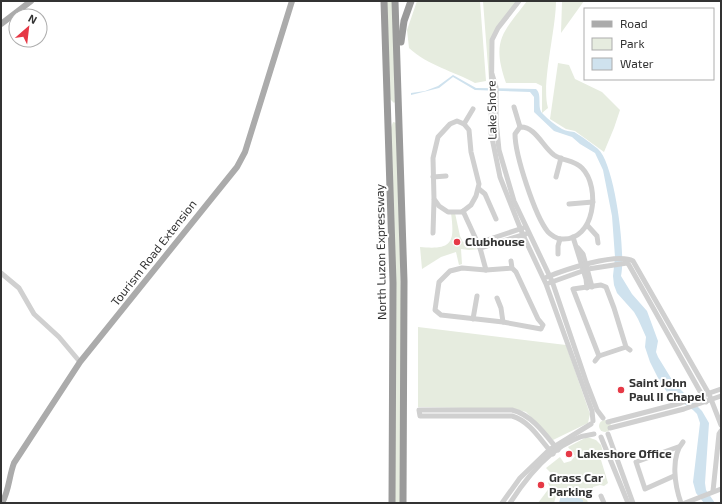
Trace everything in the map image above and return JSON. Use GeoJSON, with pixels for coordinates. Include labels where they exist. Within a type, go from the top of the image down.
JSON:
{"type":"FeatureCollection","features":[{"type":"Feature","properties":{"kind":"highway","name":"North Luzon Expressway"},"geometry":{"type":"LineString","coordinates":[[384,1],[393,283],[392,503]]}},
{"type":"Feature","properties":{"kind":"highway","name":"North Luzon Expressway"},"geometry":{"type":"LineString","coordinates":[[395,1],[404,281],[403,503]]}},
{"type":"Feature","properties":{"kind":"highway"},"geometry":{"type":"LineString","coordinates":[[398,70],[402,30],[411,1]]}},
{"type":"Feature","properties":{"kind":"main road"},"geometry":{"type":"LineString","coordinates":[[1,24],[30,1]]}},
{"type":"Feature","properties":{"kind":"main road","name":"Tourism Road Extension"},"geometry":{"type":"LineString","coordinates":[[2,503],[7,491],[14,463],[80,362],[237,167],[245,152],[292,1]]}},
{"type":"Feature","properties":{"kind":"street","name":"Lake Shore"},"geometry":{"type":"LineString","coordinates":[[519,1],[495,33],[491,49],[493,90],[491,133],[498,169],[509,202],[544,278],[592,411],[592,423]]}},
{"type":"Feature","properties":{"kind":"street"},"geometry":{"type":"LineString","coordinates":[[514,106],[520,127]]}},
{"type":"Feature","properties":{"kind":"street"},"geometry":{"type":"LineString","coordinates":[[464,124],[473,108]]}},
{"type":"Feature","properties":{"kind":"street"},"geometry":{"type":"LineString","coordinates":[[433,233],[433,158],[438,137],[450,124],[457,122],[464,124],[469,130],[471,152],[479,177],[478,189],[471,206],[464,211],[448,212],[439,206],[434,199]]}},
{"type":"Feature","properties":{"kind":"street"},"geometry":{"type":"LineString","coordinates":[[520,127],[528,129],[553,154],[576,164],[588,177],[593,202],[592,214],[587,225],[573,237],[560,239],[548,232],[529,190],[519,162],[515,134],[520,127]]}},
{"type":"Feature","properties":{"kind":"street"},"geometry":{"type":"LineString","coordinates":[[556,177],[560,158]]}},
{"type":"Feature","properties":{"kind":"street"},"geometry":{"type":"LineString","coordinates":[[433,177],[446,176]]}},
{"type":"Feature","properties":{"kind":"street"},"geometry":{"type":"LineString","coordinates":[[478,189],[485,194],[496,219]]}},
{"type":"Feature","properties":{"kind":"street"},"geometry":{"type":"LineString","coordinates":[[568,204],[593,202]]}},
{"type":"Feature","properties":{"kind":"street"},"geometry":{"type":"LineString","coordinates":[[464,211],[479,246],[486,270]]}},
{"type":"Feature","properties":{"kind":"street"},"geometry":{"type":"LineString","coordinates":[[587,225],[594,232],[598,243]]}},
{"type":"Feature","properties":{"kind":"street"},"geometry":{"type":"LineString","coordinates":[[479,246],[523,230],[529,233],[550,276],[597,410],[608,422],[610,428],[608,434],[628,503]]}},
{"type":"Feature","properties":{"kind":"street"},"geometry":{"type":"LineString","coordinates":[[573,237],[578,248],[583,254],[590,287]]}},
{"type":"Feature","properties":{"kind":"street"},"geometry":{"type":"LineString","coordinates":[[558,254],[560,239]]}},
{"type":"Feature","properties":{"kind":"street"},"geometry":{"type":"LineString","coordinates":[[511,261],[512,268],[516,272],[538,319],[543,325],[542,328],[473,319],[436,312],[434,306],[437,289],[441,278],[450,271],[462,268],[486,270],[512,268]]}},
{"type":"Feature","properties":{"kind":"street"},"geometry":{"type":"LineString","coordinates":[[544,278],[585,267],[612,263],[628,261],[638,266],[721,425]]}},
{"type":"Feature","properties":{"kind":"street"},"geometry":{"type":"LineString","coordinates":[[546,284],[585,267]]}},
{"type":"Feature","properties":{"kind":"street"},"geometry":{"type":"LineString","coordinates":[[1,273],[19,288],[34,314],[59,337],[80,362]]}},
{"type":"Feature","properties":{"kind":"street"},"geometry":{"type":"LineString","coordinates":[[595,362],[599,356],[628,348],[608,290],[601,285],[573,289],[599,356]]}},
{"type":"Feature","properties":{"kind":"street"},"geometry":{"type":"LineString","coordinates":[[473,319],[477,296]]}},
{"type":"Feature","properties":{"kind":"street"},"geometry":{"type":"LineString","coordinates":[[496,298],[501,308],[503,322]]}},
{"type":"Feature","properties":{"kind":"street"},"geometry":{"type":"LineString","coordinates":[[532,327],[538,319]]}},
{"type":"Feature","properties":{"kind":"street"},"geometry":{"type":"LineString","coordinates":[[608,422],[681,403],[721,389]]}},
{"type":"Feature","properties":{"kind":"street"},"geometry":{"type":"LineString","coordinates":[[610,428],[684,409],[721,396]]}},
{"type":"Feature","properties":{"kind":"street"},"geometry":{"type":"LineString","coordinates":[[549,453],[528,424],[512,413],[420,416],[419,410],[512,413],[524,414],[556,447]]}},
{"type":"Feature","properties":{"kind":"street"},"geometry":{"type":"LineString","coordinates":[[502,503],[520,478],[556,447],[592,423],[603,418]]}},
{"type":"Feature","properties":{"kind":"street"},"geometry":{"type":"LineString","coordinates":[[592,423],[594,434]]}},
{"type":"Feature","properties":{"kind":"street"},"geometry":{"type":"LineString","coordinates":[[711,492],[719,457],[719,434],[721,431]]}},
{"type":"Feature","properties":{"kind":"street"},"geometry":{"type":"LineString","coordinates":[[556,447],[594,434],[601,437],[633,503]]}},
{"type":"Feature","properties":{"kind":"street"},"geometry":{"type":"LineString","coordinates":[[601,437],[608,434]]}},
{"type":"Feature","properties":{"kind":"street"},"geometry":{"type":"LineString","coordinates":[[674,476],[645,489],[636,462],[678,447],[683,442]]}},
{"type":"Feature","properties":{"kind":"street"},"geometry":{"type":"LineString","coordinates":[[678,447],[674,476],[675,486],[681,503]]}},
{"type":"Feature","properties":{"kind":"street"},"geometry":{"type":"LineString","coordinates":[[510,503],[549,453]]}},
{"type":"Feature","properties":{"kind":"street"},"geometry":{"type":"LineString","coordinates":[[685,503],[721,489]]}},
{"type":"Feature","properties":{"kind":"street"},"geometry":{"type":"LineString","coordinates":[[510,490],[516,494]]}},
{"type":"Feature","properties":{"kind":"street"},"geometry":{"type":"LineString","coordinates":[[601,496],[604,503]]}},
{"type":"Feature","properties":{"kind":"green space"},"geometry":{"type":"Polygon","coordinates":[[[386,1],[393,1],[394,103],[390,99],[386,1]]]}},
{"type":"Feature","properties":{"kind":"green space"},"geometry":{"type":"Polygon","coordinates":[[[417,1],[480,1],[486,81],[475,83],[433,64],[409,48],[407,30],[417,1]]]}},
{"type":"Feature","properties":{"kind":"green space"},"geometry":{"type":"Polygon","coordinates":[[[483,1],[517,1],[493,34],[492,80],[489,80],[483,1]]]}},
{"type":"Feature","properties":{"kind":"green space"},"geometry":{"type":"Polygon","coordinates":[[[527,1],[556,1],[547,71],[546,98],[548,108],[542,113],[542,86],[536,83],[506,83],[500,57],[502,38],[511,21],[527,1]]]}},
{"type":"Feature","properties":{"kind":"green space"},"geometry":{"type":"Polygon","coordinates":[[[584,1],[561,33],[562,2],[584,1]]]}},
{"type":"Feature","properties":{"kind":"green space"},"geometry":{"type":"Polygon","coordinates":[[[558,63],[569,65],[575,79],[602,92],[620,110],[604,152],[575,131],[566,129],[550,119],[558,63]]]}},
{"type":"Feature","properties":{"kind":"green space"},"geometry":{"type":"Polygon","coordinates":[[[393,122],[397,123],[402,347],[401,503],[394,503],[391,128],[393,122]]]}},
{"type":"Feature","properties":{"kind":"green space"},"geometry":{"type":"Polygon","coordinates":[[[451,213],[455,213],[460,236],[463,242],[477,238],[477,240],[471,241],[472,248],[481,249],[461,249],[462,264],[459,265],[456,252],[441,257],[422,269],[420,247],[439,247],[449,242],[452,231],[451,213]]]}},
{"type":"Feature","properties":{"kind":"green space"},"geometry":{"type":"Polygon","coordinates":[[[418,327],[566,345],[590,414],[588,423],[553,440],[526,412],[515,409],[418,407],[418,327]]]}},
{"type":"Feature","properties":{"kind":"green space"},"geometry":{"type":"Polygon","coordinates":[[[607,420],[610,421],[610,431],[603,432],[600,431],[599,424],[600,421],[607,420]]]}},
{"type":"Feature","properties":{"kind":"green space"},"geometry":{"type":"Polygon","coordinates":[[[587,437],[596,440],[601,445],[603,452],[601,460],[608,483],[604,486],[600,485],[593,487],[593,491],[585,493],[588,503],[581,503],[559,493],[556,496],[554,503],[538,503],[550,487],[548,483],[553,475],[546,468],[560,457],[564,463],[571,461],[575,456],[568,447],[587,437]]]}},
{"type":"Feature","properties":{"kind":"water"},"geometry":{"type":"Polygon","coordinates":[[[453,75],[476,88],[536,89],[539,95],[540,108],[543,114],[562,129],[574,132],[586,140],[598,149],[604,158],[614,190],[618,210],[622,249],[621,276],[632,294],[647,311],[658,341],[656,352],[658,357],[674,383],[702,411],[709,423],[705,483],[706,490],[715,503],[704,503],[696,493],[693,482],[700,423],[697,414],[667,392],[660,382],[650,362],[645,347],[646,337],[638,319],[634,312],[617,293],[614,285],[613,276],[615,257],[612,216],[603,170],[595,153],[572,137],[554,131],[534,112],[534,97],[530,92],[475,90],[453,77],[439,88],[411,95],[411,93],[425,91],[438,86],[453,75]]]}},
{"type":"Feature","properties":{"kind":"water"},"geometry":{"type":"Polygon","coordinates":[[[564,493],[583,500],[583,503],[559,503],[561,495],[564,493]]]}},
{"type":"Feature","properties":{"kind":"place","name":"Clubhouse"},"geometry":{"type":"Point","coordinates":[457,242]}},
{"type":"Feature","properties":{"kind":"place","name":"Saint John Paul II Chapel"},"geometry":{"type":"Point","coordinates":[621,390]}},
{"type":"Feature","properties":{"kind":"place","name":"Lakeshore Office"},"geometry":{"type":"Point","coordinates":[569,454]}},
{"type":"Feature","properties":{"kind":"place","name":"Grass Car Parking"},"geometry":{"type":"Point","coordinates":[541,485]}}]}
